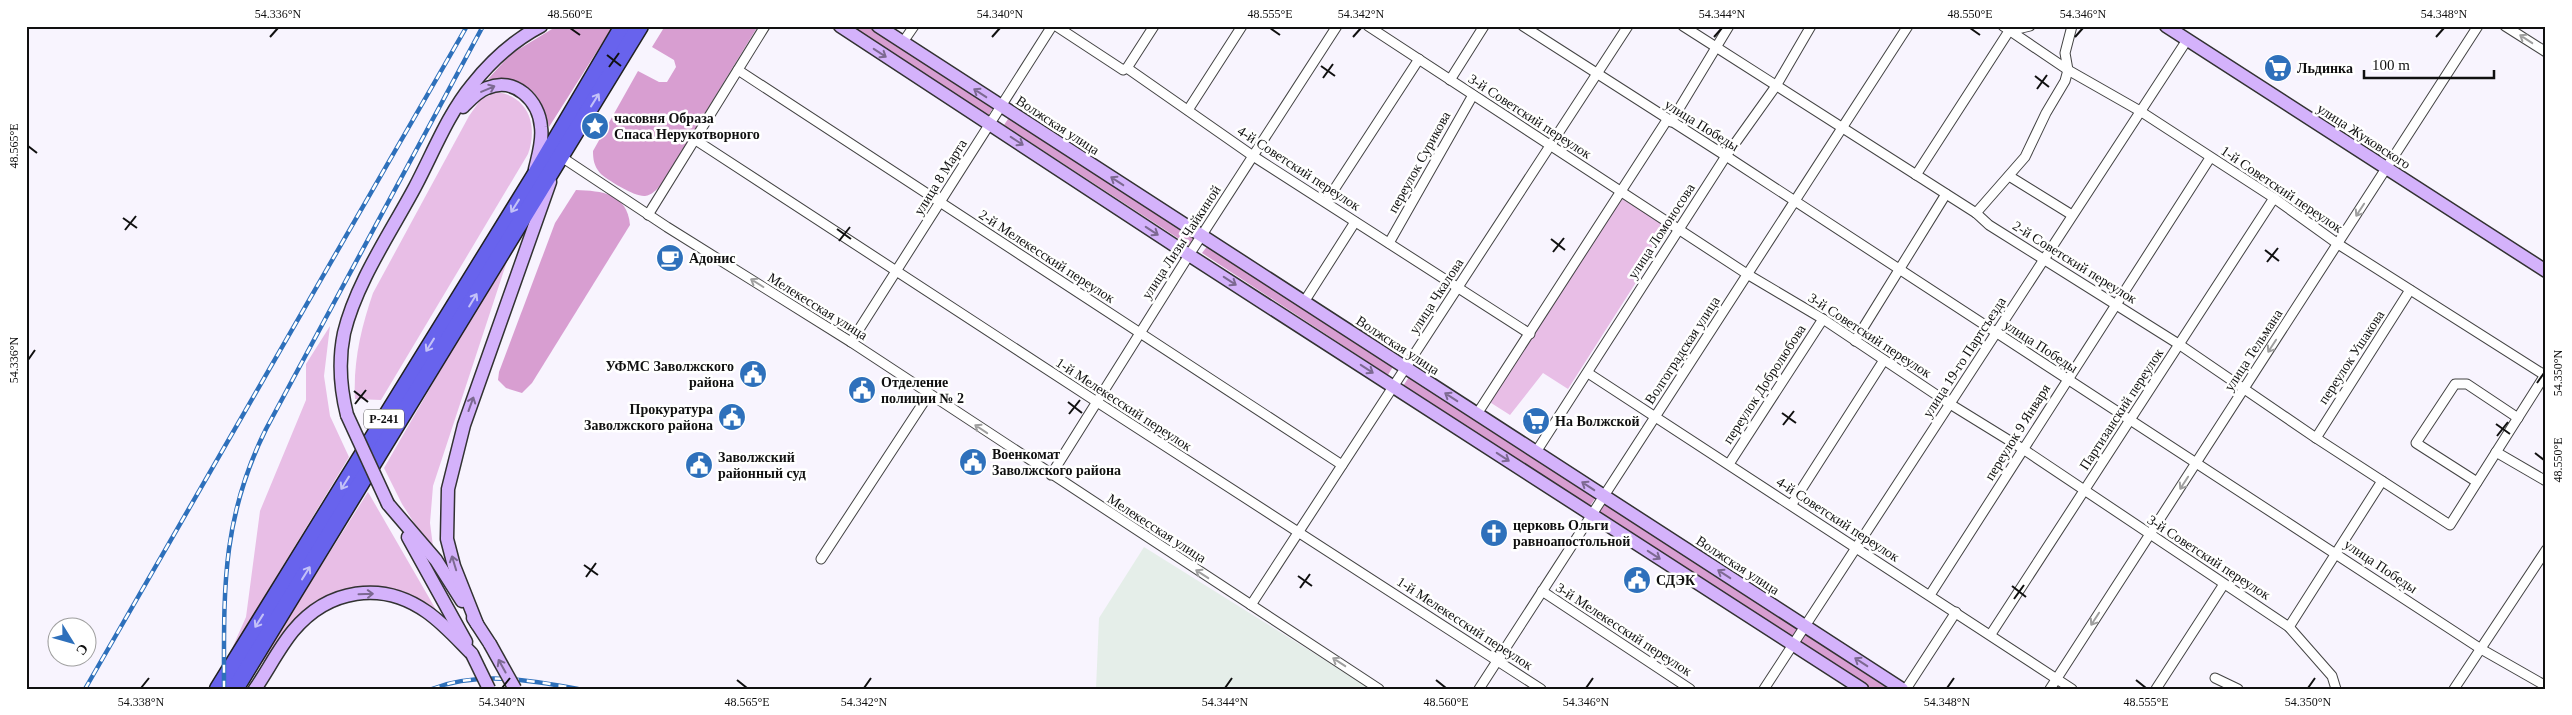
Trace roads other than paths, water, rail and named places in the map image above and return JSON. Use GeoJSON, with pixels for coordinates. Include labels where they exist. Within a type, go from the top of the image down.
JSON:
{"type":"FeatureCollection","features":[{"type":"Feature","properties":{"kind":"highway","name":"Р-241"},"geometry":{"type":"LineString","coordinates":[[218,689],[534,177],[555,158],[623,26]]}},
{"type":"Feature","properties":{"kind":"highway","name":"Р-241"},"geometry":{"type":"LineString","coordinates":[[235,689],[555,158],[640,26]]}},
{"type":"Feature","properties":{"kind":"main road"},"geometry":{"type":"LineString","coordinates":[[515,689],[490,644],[436,560],[388,504],[348,415],[340,390],[340,374],[343,342],[360,290],[450,119],[470,86],[485,70],[510,45],[541,26]]}},
{"type":"Feature","properties":{"kind":"main road"},"geometry":{"type":"LineString","coordinates":[[840,26],[1189,255],[1862,689]]}},
{"type":"Feature","properties":{"kind":"main road","name":"Волжская улица"},"geometry":{"type":"LineString","coordinates":[[878,26],[1902,689]]}},
{"type":"Feature","properties":{"kind":"main road","name":"улица Жуковского"},"geometry":{"type":"LineString","coordinates":[[2166,26],[2546,272]]}},
{"type":"Feature","properties":{"kind":"main road"},"geometry":{"type":"LineString","coordinates":[[450,119],[487,88],[509,86],[525,94],[534,104],[541,125],[541,142],[534,177]]}},
{"type":"Feature","properties":{"kind":"main road"},"geometry":{"type":"LineString","coordinates":[[477,624],[454,566],[447,539],[448,489],[464,425],[555,158]]}},
{"type":"Feature","properties":{"kind":"main road"},"geometry":{"type":"LineString","coordinates":[[396,515],[472,654],[489,689]]}},
{"type":"Feature","properties":{"kind":"main road"},"geometry":{"type":"LineString","coordinates":[[255,689],[293,631],[330,600],[351,594],[392,595],[408,601],[428,612],[472,654]]}},
{"type":"Feature","properties":{"kind":"street"},"geometry":{"type":"LineString","coordinates":[[648,215],[766,26]]}},
{"type":"Feature","properties":{"kind":"street"},"geometry":{"type":"LineString","coordinates":[[903,42],[914,26]]}},
{"type":"Feature","properties":{"kind":"street","name":"улица 8 Марта"},"geometry":{"type":"LineString","coordinates":[[850,342],[941,204],[1001,106],[1054,26]]}},
{"type":"Feature","properties":{"kind":"street","name":"4-й Советский переулок"},"geometry":{"type":"LineString","coordinates":[[1054,26],[1123,70],[1127,68],[1253,156],[1530,334]]}},
{"type":"Feature","properties":{"kind":"street"},"geometry":{"type":"LineString","coordinates":[[1127,68],[1154,26]]}},
{"type":"Feature","properties":{"kind":"street"},"geometry":{"type":"LineString","coordinates":[[1188,110],[1242,26]]}},
{"type":"Feature","properties":{"kind":"street","name":"улица Лизы Чайкиной"},"geometry":{"type":"LineString","coordinates":[[1051,475],[1189,255],[1337,26]]}},
{"type":"Feature","properties":{"kind":"street","name":"3-й Советский переулок"},"geometry":{"type":"LineString","coordinates":[[1368,26],[1678,230],[1822,319],[1950,404],[2085,489],[2150,535],[2289,627],[2332,676],[2336,689]]}},
{"type":"Feature","properties":{"kind":"street"},"geometry":{"type":"LineString","coordinates":[[1450,80],[1484,26]]}},
{"type":"Feature","properties":{"kind":"street","name":"улица Победы"},"geometry":{"type":"LineString","coordinates":[[1523,26],[2337,552],[2481,649],[2546,686]]}},
{"type":"Feature","properties":{"kind":"street","name":"улица Чкалова"},"geometry":{"type":"LineString","coordinates":[[1251,605],[1628,26]]}},
{"type":"Feature","properties":{"kind":"street","name":"2-й Советский переулок"},"geometry":{"type":"LineString","coordinates":[[1683,26],[1976,213],[1990,225],[2180,345],[2316,438],[2450,525],[2477,482]]}},
{"type":"Feature","properties":{"kind":"street"},"geometry":{"type":"LineString","coordinates":[[1477,414],[1717,48],[1729,26]]}},
{"type":"Feature","properties":{"kind":"street","name":"улица Ломоносова"},"geometry":{"type":"LineString","coordinates":[[1536,452],[1726,156],[1776,86],[1811,26]]}},
{"type":"Feature","properties":{"kind":"street","name":"Волгоградская улица"},"geometry":{"type":"LineString","coordinates":[[1479,689],[1747,274],[1844,129],[1908,26]]}},
{"type":"Feature","properties":{"kind":"street"},"geometry":{"type":"LineString","coordinates":[[1916,175],[2006,28],[2030,26]]}},
{"type":"Feature","properties":{"kind":"street"},"geometry":{"type":"LineString","coordinates":[[1976,213],[2025,157],[2036,138],[2046,113],[2065,81],[2068,70],[2065,54],[2072,26]]}},
{"type":"Feature","properties":{"kind":"street","name":"улица Тельмана"},"geometry":{"type":"LineString","coordinates":[[2050,689],[2478,26]]}},
{"type":"Feature","properties":{"kind":"street"},"geometry":{"type":"LineString","coordinates":[[2505,26],[2546,52]]}},
{"type":"Feature","properties":{"kind":"street","name":"1-й Советский переулок"},"geometry":{"type":"LineString","coordinates":[[2006,28],[2068,70],[2140,111],[2274,198],[2338,244],[2545,376]]}},
{"type":"Feature","properties":{"kind":"street","name":"улица 19-го Партсъезда"},"geometry":{"type":"LineString","coordinates":[[1764,689],[2187,40]]}},
{"type":"Feature","properties":{"kind":"street"},"geometry":{"type":"LineString","coordinates":[[1326,202],[1419,60]]}},
{"type":"Feature","properties":{"kind":"street","name":"2-й Мелекесский переулок"},"geometry":{"type":"LineString","coordinates":[[738,70],[1342,465]]}},
{"type":"Feature","properties":{"kind":"street","name":"переулок Сурикова"},"geometry":{"type":"LineString","coordinates":[[1389,243],[1473,95]]}},
{"type":"Feature","properties":{"kind":"street","name":"1-й Мелекесский переулок"},"geometry":{"type":"LineString","coordinates":[[694,139],[1542,689]]}},
{"type":"Feature","properties":{"kind":"street","name":"Мелекесская улица"},"geometry":{"type":"LineString","coordinates":[[555,158],[850,342],[1379,689]]}},
{"type":"Feature","properties":{"kind":"street","name":"переулок 9 Января"},"geometry":{"type":"LineString","coordinates":[[1930,595],[2067,378],[2210,158]]}},
{"type":"Feature","properties":{"kind":"street"},"geometry":{"type":"LineString","coordinates":[[2009,176],[2072,215]]}},
{"type":"Feature","properties":{"kind":"street"},"geometry":{"type":"LineString","coordinates":[[1855,341],[1946,194]]}},
{"type":"Feature","properties":{"kind":"street","name":"Партизанский переулок"},"geometry":{"type":"LineString","coordinates":[[1991,634],[2274,198]]}},
{"type":"Feature","properties":{"kind":"street"},"geometry":{"type":"LineString","coordinates":[[1304,302],[1355,222]]}},
{"type":"Feature","properties":{"kind":"street","name":"переулок Ушакова"},"geometry":{"type":"LineString","coordinates":[[2316,438],[2410,290]]}},
{"type":"Feature","properties":{"kind":"street","name":"переулок Добролюбова"},"geometry":{"type":"LineString","coordinates":[[1729,464],[1822,319]]}},
{"type":"Feature","properties":{"kind":"street"},"geometry":{"type":"LineString","coordinates":[[1792,504],[1884,360]]}},
{"type":"Feature","properties":{"kind":"street","name":"4-й Советский переулок"},"geometry":{"type":"LineString","coordinates":[[1588,373],[1792,504],[2072,689]]}},
{"type":"Feature","properties":{"kind":"street"},"geometry":{"type":"LineString","coordinates":[[2518,418],[2467,384],[2455,384],[2416,443],[2477,482],[2545,376]]}},
{"type":"Feature","properties":{"kind":"street"},"geometry":{"type":"LineString","coordinates":[[821,559],[929,394]]}},
{"type":"Feature","properties":{"kind":"street"},"geometry":{"type":"LineString","coordinates":[[2496,452],[2546,481]]}},
{"type":"Feature","properties":{"kind":"street"},"geometry":{"type":"LineString","coordinates":[[2289,627],[2382,481]]}},
{"type":"Feature","properties":{"kind":"street"},"geometry":{"type":"LineString","coordinates":[[2454,689],[2546,550]]}},
{"type":"Feature","properties":{"kind":"street"},"geometry":{"type":"LineString","coordinates":[[2156,689],[2224,584]]}},
{"type":"Feature","properties":{"kind":"street","name":"3-й Мелекесский переулок"},"geometry":{"type":"LineString","coordinates":[[1542,591],[1690,689]]}},
{"type":"Feature","properties":{"kind":"street"},"geometry":{"type":"LineString","coordinates":[[1906,689],[1956,612]]}},
{"type":"Feature","properties":{"kind":"street"},"geometry":{"type":"LineString","coordinates":[[2215,678],[2238,689]]}},
{"type":"Feature","properties":{"kind":"railway"},"geometry":{"type":"LineString","coordinates":[[85,689],[467,26]]}},
{"type":"Feature","properties":{"kind":"railway"},"geometry":{"type":"LineString","coordinates":[[224,689],[224,619],[228,556],[240,494],[251,462],[266,429],[483,26]]}},
{"type":"Feature","properties":{"kind":"railway"},"geometry":{"type":"LineString","coordinates":[[432,689],[450,683],[486,679],[523,680],[578,689]]}},
{"type":"Feature","properties":{"kind":"place","name":"Льдинка"},"geometry":{"type":"Point","coordinates":[2278,68]}},
{"type":"Feature","properties":{"kind":"place","name":"часовня Образа Спаса Нерукотворного"},"geometry":{"type":"Point","coordinates":[595,126]}},
{"type":"Feature","properties":{"kind":"place","name":"Адонис"},"geometry":{"type":"Point","coordinates":[670,258]}},
{"type":"Feature","properties":{"kind":"place","name":"УФМС Заволжского района"},"geometry":{"type":"Point","coordinates":[753,374]}},
{"type":"Feature","properties":{"kind":"place","name":"Отделение полиции № 2"},"geometry":{"type":"Point","coordinates":[862,390]}},
{"type":"Feature","properties":{"kind":"place","name":"Прокуратура Заволжского района"},"geometry":{"type":"Point","coordinates":[732,417]}},
{"type":"Feature","properties":{"kind":"place","name":"На Волжской"},"geometry":{"type":"Point","coordinates":[1536,421]}},
{"type":"Feature","properties":{"kind":"place","name":"Военкомат Заволжского района"},"geometry":{"type":"Point","coordinates":[973,462]}},
{"type":"Feature","properties":{"kind":"place","name":"Заволжский районный суд"},"geometry":{"type":"Point","coordinates":[699,465]}},
{"type":"Feature","properties":{"kind":"place","name":"церковь Ольги равноапостольной"},"geometry":{"type":"Point","coordinates":[1494,533]}},
{"type":"Feature","properties":{"kind":"place","name":"СДЭК"},"geometry":{"type":"Point","coordinates":[1637,580]}}]}
